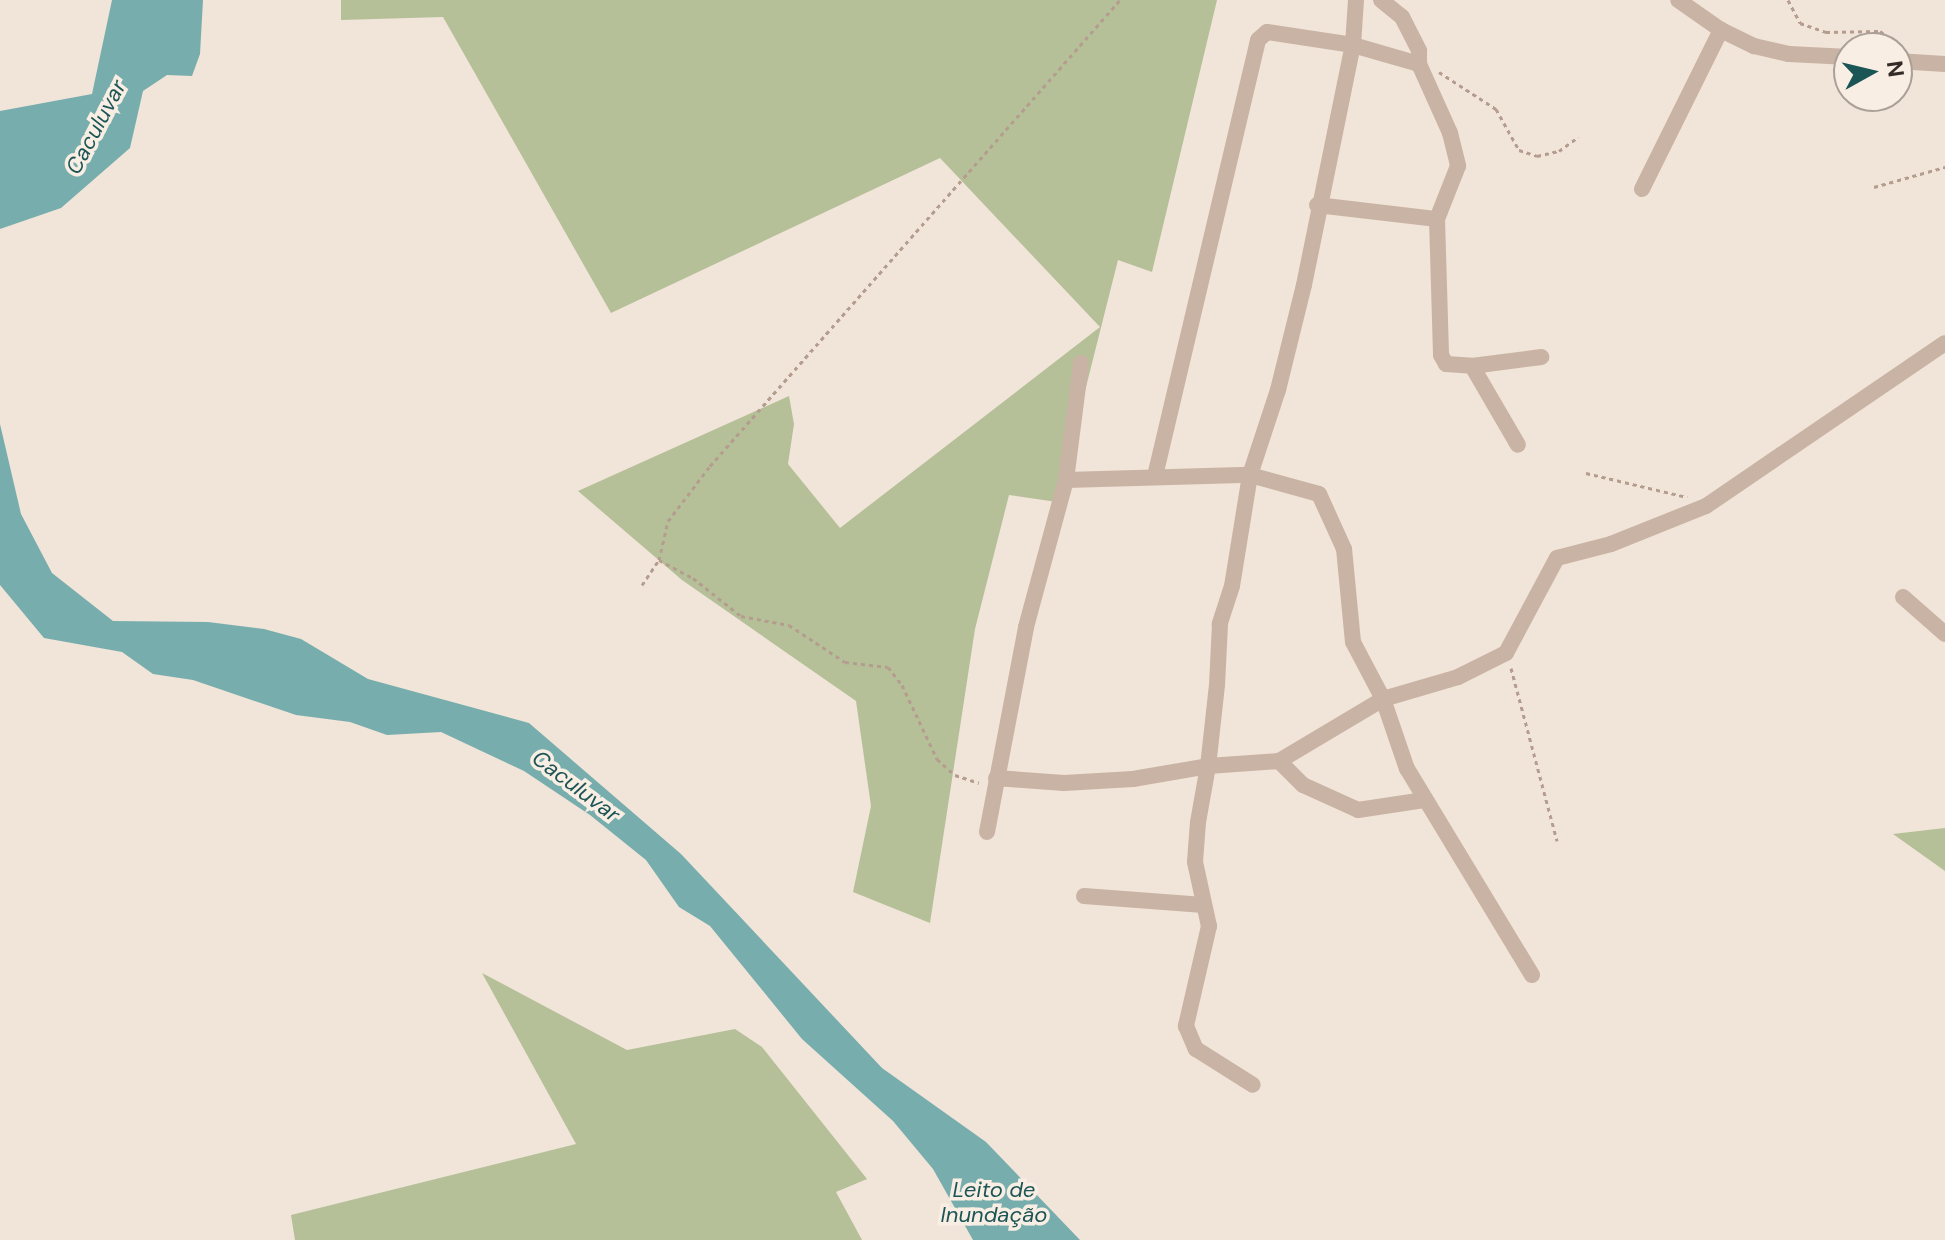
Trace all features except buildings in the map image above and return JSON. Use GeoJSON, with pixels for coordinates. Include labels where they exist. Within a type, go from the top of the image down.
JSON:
{"type":"FeatureCollection","features":[{"type":"Feature","properties":{"kind":"street"},"geometry":{"type":"LineString","coordinates":[[1253,1085],[1196,1049],[1186,1026],[1209,926],[1195,862],[1208,766],[1220,624],[1232,586],[1250,475],[1278,390],[1353,45],[1356,0]]}},
{"type":"Feature","properties":{"kind":"street"},"geometry":{"type":"LineString","coordinates":[[1381,0],[1402,17],[1419,51],[1419,64],[1450,133],[1458,166],[1437,219],[1441,355],[1446,364],[1472,366],[1541,357]]}},
{"type":"Feature","properties":{"kind":"street"},"geometry":{"type":"LineString","coordinates":[[1678,0],[1721,30],[1777,51],[1833,56]]}},
{"type":"Feature","properties":{"kind":"street"},"geometry":{"type":"LineString","coordinates":[[1155,476],[1258,40],[1278,30],[1353,45],[1419,64]]}},
{"type":"Feature","properties":{"kind":"street"},"geometry":{"type":"LineString","coordinates":[[1642,189],[1721,30]]}},
{"type":"Feature","properties":{"kind":"street"},"geometry":{"type":"LineString","coordinates":[[1913,63],[1945,64]]}},
{"type":"Feature","properties":{"kind":"street"},"geometry":{"type":"LineString","coordinates":[[1317,205],[1437,219]]}},
{"type":"Feature","properties":{"kind":"street"},"geometry":{"type":"LineString","coordinates":[[995,782],[1077,783],[1208,766],[1279,761],[1383,699],[1458,677],[1506,653],[1557,558],[1611,544],[1706,506],[1945,343]]}},
{"type":"Feature","properties":{"kind":"street"},"geometry":{"type":"LineString","coordinates":[[987,832],[1026,627],[1066,480],[1081,363]]}},
{"type":"Feature","properties":{"kind":"street"},"geometry":{"type":"LineString","coordinates":[[1472,366],[1518,445]]}},
{"type":"Feature","properties":{"kind":"street"},"geometry":{"type":"LineString","coordinates":[[1066,480],[1250,475],[1319,494],[1344,549],[1353,642],[1383,699],[1407,769],[1532,975]]}},
{"type":"Feature","properties":{"kind":"street"},"geometry":{"type":"LineString","coordinates":[[1903,597],[1945,634]]}},
{"type":"Feature","properties":{"kind":"street"},"geometry":{"type":"LineString","coordinates":[[1279,761],[1303,785],[1358,810],[1424,800]]}},
{"type":"Feature","properties":{"kind":"street"},"geometry":{"type":"LineString","coordinates":[[1084,896],[1204,905]]}},
{"type":"Feature","properties":{"kind":"path"},"geometry":{"type":"LineString","coordinates":[[642,585],[659,560],[668,521],[710,466],[1120,0]]}},
{"type":"Feature","properties":{"kind":"path"},"geometry":{"type":"LineString","coordinates":[[1788,0],[1800,23],[1826,32],[1882,32]]}},
{"type":"Feature","properties":{"kind":"path"},"geometry":{"type":"LineString","coordinates":[[1419,64],[1475,91],[1496,109],[1519,150],[1537,156],[1559,151],[1578,137]]}},
{"type":"Feature","properties":{"kind":"path"},"geometry":{"type":"LineString","coordinates":[[1874,187],[1945,167]]}},
{"type":"Feature","properties":{"kind":"path"},"geometry":{"type":"LineString","coordinates":[[1586,473],[1706,506]]}},
{"type":"Feature","properties":{"kind":"path"},"geometry":{"type":"LineString","coordinates":[[659,560],[741,616],[789,625],[845,662],[888,667],[902,685],[937,759],[955,775],[995,782]]}},
{"type":"Feature","properties":{"kind":"path"},"geometry":{"type":"LineString","coordinates":[[1506,653],[1557,841]]}},
{"type":"Feature","properties":{"kind":"green space"},"geometry":{"type":"Polygon","coordinates":[[[341,0],[1217,0],[1152,272],[1118,260],[1057,502],[1009,495],[975,629],[930,923],[853,892],[871,806],[856,701],[682,580],[578,491],[789,396],[794,424],[788,464],[840,528],[1100,327],[940,158],[611,313],[443,17],[341,20],[341,0]]]}},
{"type":"Feature","properties":{"kind":"green space"},"geometry":{"type":"Polygon","coordinates":[[[1945,828],[1945,871],[1893,834],[1945,828]]]}},
{"type":"Feature","properties":{"kind":"green space"},"geometry":{"type":"Polygon","coordinates":[[[482,973],[627,1050],[735,1029],[762,1047],[867,1179],[836,1192],[862,1240],[295,1240],[291,1215],[576,1144],[482,973]]]}},
{"type":"Feature","properties":{"kind":"water","name":"Caculuvar"},"geometry":{"type":"Polygon","coordinates":[[[112,0],[203,0],[200,54],[192,76],[167,75],[143,91],[130,148],[61,208],[0,229],[0,111],[92,94],[112,0]]]}},
{"type":"Feature","properties":{"kind":"water","name":"Leito de Inundação"},"geometry":{"type":"Polygon","coordinates":[[[0,424],[21,514],[52,573],[113,621],[208,622],[264,629],[301,639],[368,679],[529,723],[681,854],[882,1068],[986,1142],[1080,1240],[973,1240],[933,1169],[893,1121],[802,1039],[710,926],[679,907],[646,860],[590,815],[524,771],[441,732],[387,735],[350,722],[296,715],[193,680],[153,674],[122,652],[44,638],[0,585],[0,424]]]}}]}
